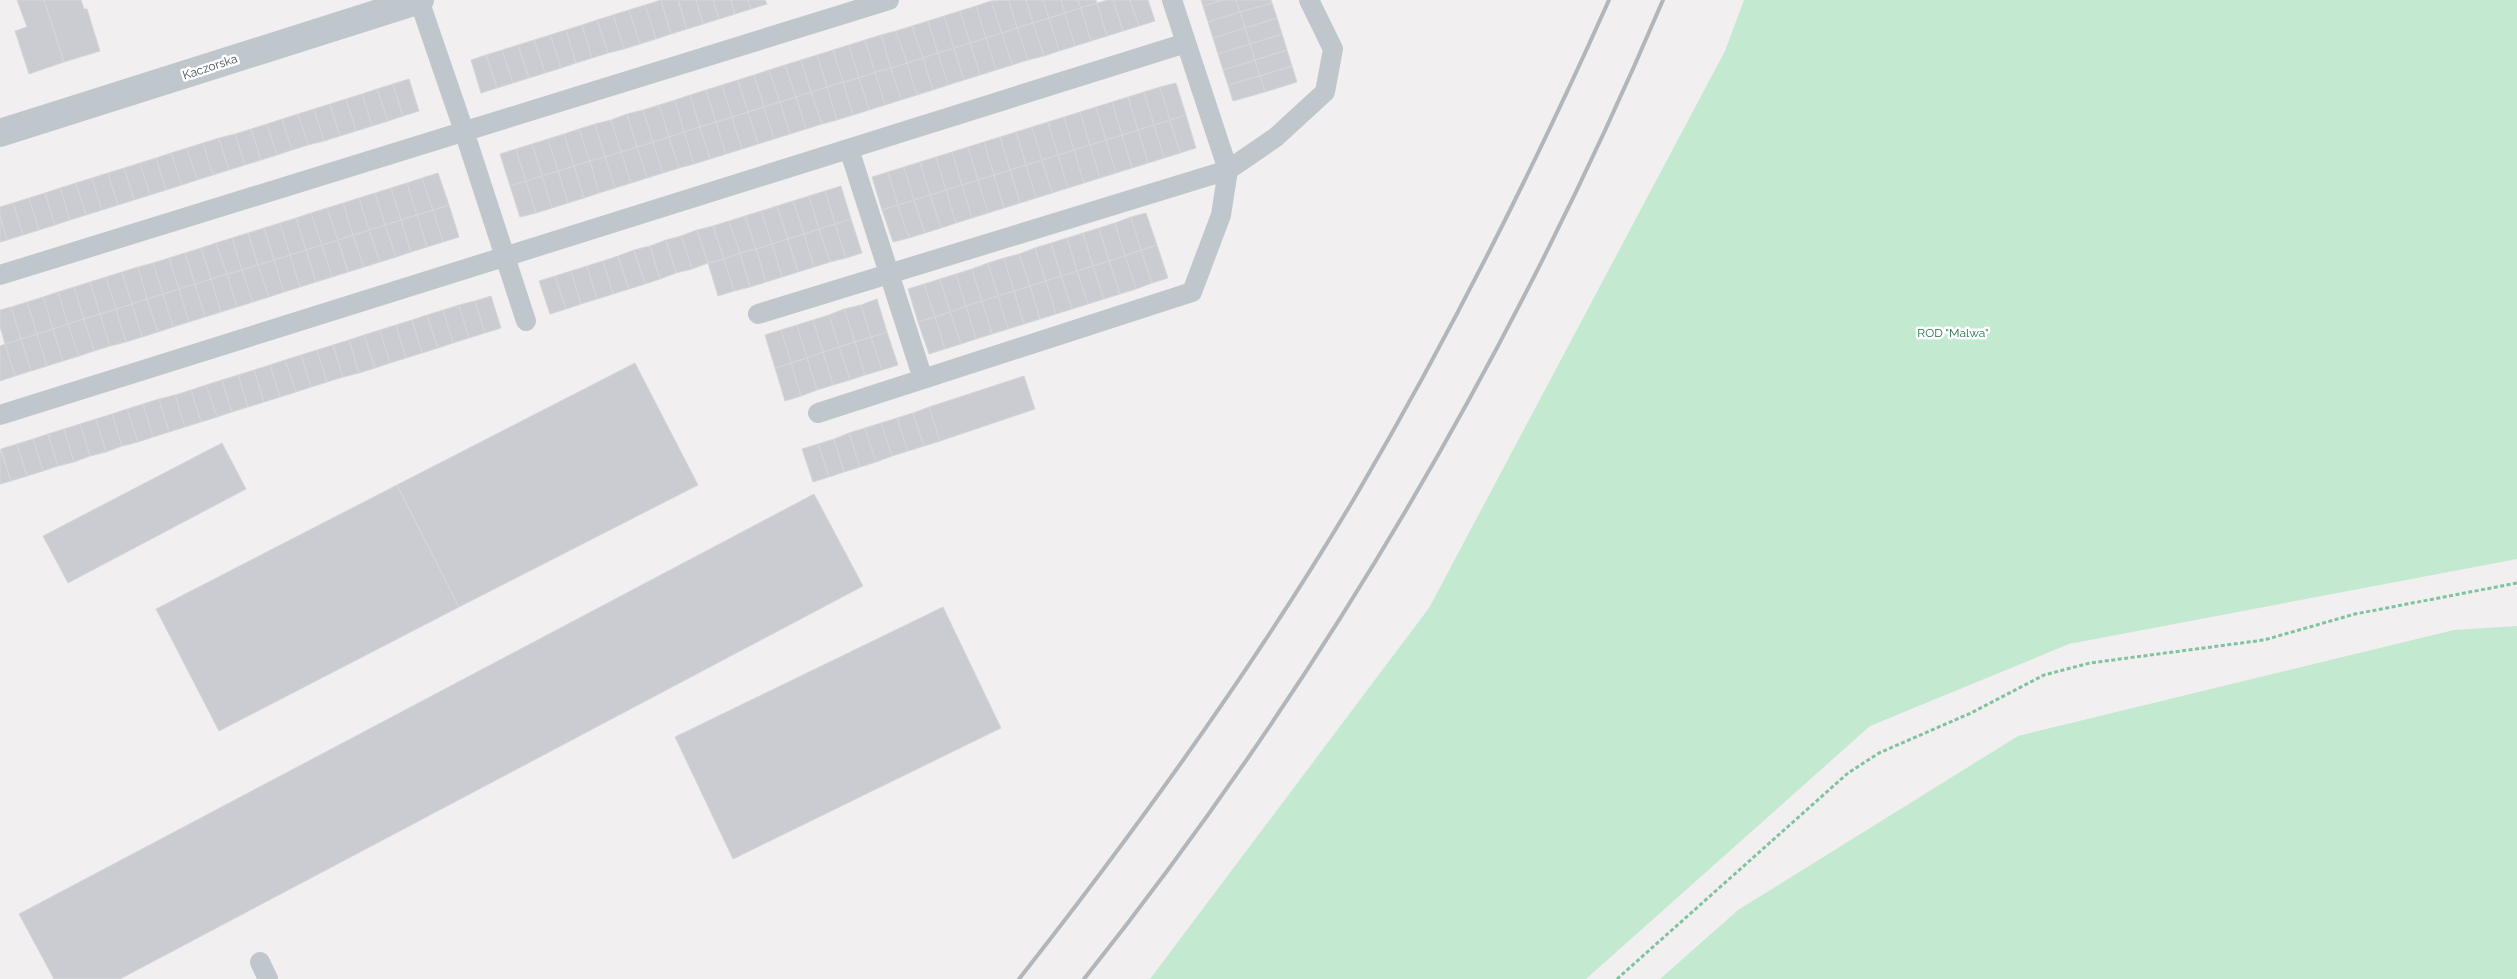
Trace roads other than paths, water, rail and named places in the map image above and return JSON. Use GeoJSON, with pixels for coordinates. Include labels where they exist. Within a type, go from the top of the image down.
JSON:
{"type":"FeatureCollection","features":[{"type":"Feature","properties":{"kind":"street","name":"Kaczorska"},"geometry":{"type":"LineString","coordinates":[[0,133],[420,0]]}},
{"type":"Feature","properties":{"kind":"lane"},"geometry":{"type":"LineString","coordinates":[[420,0],[526,321]]}},
{"type":"Feature","properties":{"kind":"lane"},"geometry":{"type":"LineString","coordinates":[[0,275],[889,0]]}},
{"type":"Feature","properties":{"kind":"lane"},"geometry":{"type":"LineString","coordinates":[[818,413],[1192,292],[1221,215],[1228,170],[1172,0]]}},
{"type":"Feature","properties":{"kind":"lane"},"geometry":{"type":"LineString","coordinates":[[758,314],[1228,170],[1276,137],[1325,92],[1333,50],[1310,0]]}},
{"type":"Feature","properties":{"kind":"lane"},"geometry":{"type":"LineString","coordinates":[[0,414],[1186,43]]}},
{"type":"Feature","properties":{"kind":"lane"},"geometry":{"type":"LineString","coordinates":[[848,149],[923,379]]}},
{"type":"Feature","properties":{"kind":"railway"},"geometry":{"type":"LineString","coordinates":[[1019,979],[1109,862],[1196,742],[1280,618],[1358,492],[1459,311],[1521,188],[1609,0]]}},
{"type":"Feature","properties":{"kind":"railway"},"geometry":{"type":"LineString","coordinates":[[1084,979],[1171,865],[1254,749],[1333,630],[1407,509],[1477,385],[1543,259],[1605,131],[1663,0]]}},
{"type":"Feature","properties":{"kind":"park label","name":"ROD \"Malwa\""},"geometry":{"type":"Point","coordinates":[1953,333]}}]}
